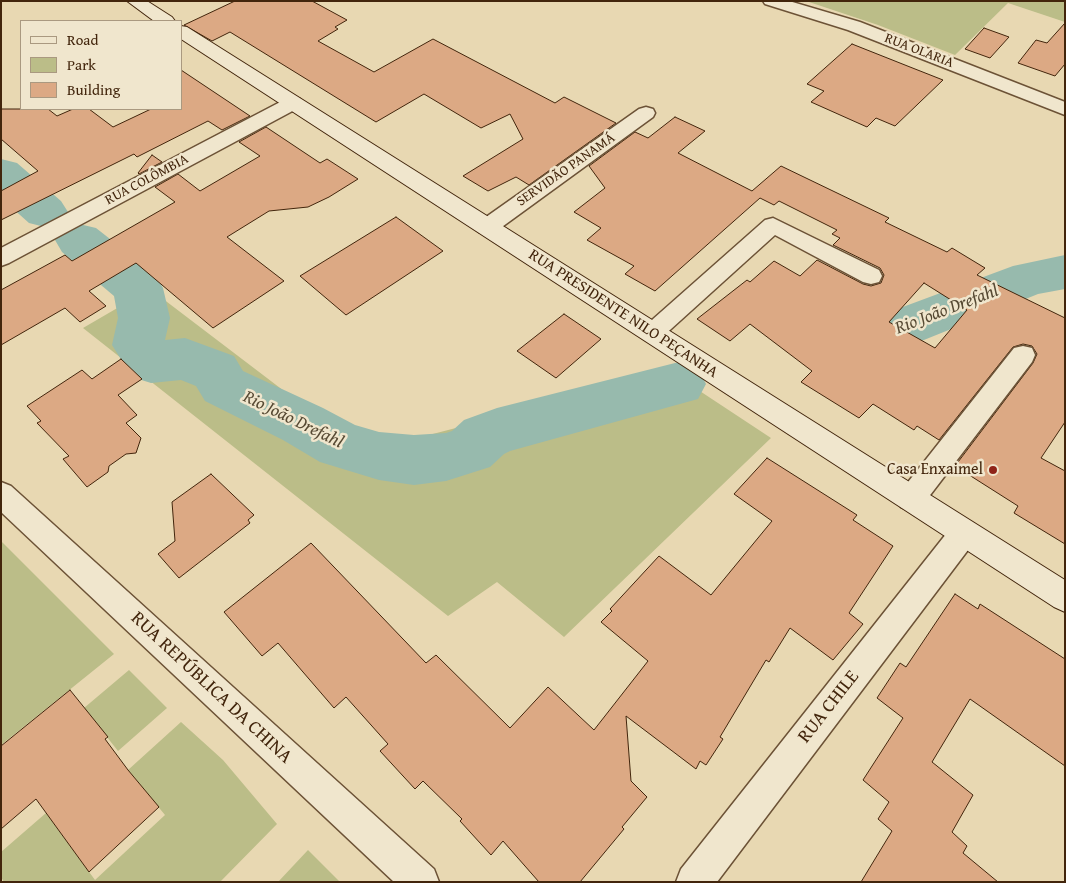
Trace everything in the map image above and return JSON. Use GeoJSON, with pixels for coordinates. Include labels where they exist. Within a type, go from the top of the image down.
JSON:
{"type":"FeatureCollection","features":[{"type":"Feature","properties":{"kind":"street"},"geometry":{"type":"LineString","coordinates":[[135,1],[164,20]]}},
{"type":"Feature","properties":{"kind":"street","name":"RUA OLARIA"},"geometry":{"type":"LineString","coordinates":[[770,1],[854,26],[1065,109]]}},
{"type":"Feature","properties":{"kind":"street","name":"RUA PRESIDENTE NILO PEÇANHA"},"geometry":{"type":"LineString","coordinates":[[182,32],[1065,597]]}},
{"type":"Feature","properties":{"kind":"street","name":"RUA COLÔMBIA"},"geometry":{"type":"LineString","coordinates":[[1,258],[294,103]]}},
{"type":"Feature","properties":{"kind":"street","name":"SERVIDÃO PANAMÁ"},"geometry":{"type":"LineString","coordinates":[[487,227],[646,113]]}},
{"type":"Feature","properties":{"kind":"street"},"geometry":{"type":"LineString","coordinates":[[652,333],[773,225],[871,276]]}},
{"type":"Feature","properties":{"kind":"street"},"geometry":{"type":"LineString","coordinates":[[911,498],[1022,355]]}},
{"type":"Feature","properties":{"kind":"street","name":"RUA REPÚBLICA DA CHINA"},"geometry":{"type":"LineString","coordinates":[[1,494],[421,882]]}},
{"type":"Feature","properties":{"kind":"street","name":"RUA CHILE"},"geometry":{"type":"LineString","coordinates":[[694,882],[964,533]]}},
{"type":"Feature","properties":{"kind":"green space"},"geometry":{"type":"Polygon","coordinates":[[[806,1],[1065,1],[1065,22],[1008,3],[955,55],[878,25],[806,1]]]}},
{"type":"Feature","properties":{"kind":"green space"},"geometry":{"type":"Polygon","coordinates":[[[150,289],[334,429],[368,442],[384,444],[402,442],[671,372],[771,438],[564,637],[497,582],[448,616],[83,328],[150,289]]]}},
{"type":"Feature","properties":{"kind":"green space"},"geometry":{"type":"Polygon","coordinates":[[[1,541],[114,654],[1,745],[1,541]]]}},
{"type":"Feature","properties":{"kind":"green space"},"geometry":{"type":"Polygon","coordinates":[[[129,670],[167,708],[118,751],[84,708],[129,670]]]}},
{"type":"Feature","properties":{"kind":"green space"},"geometry":{"type":"Polygon","coordinates":[[[181,722],[223,760],[277,824],[220,882],[4,882],[1,877],[1,852],[46,813],[95,880],[165,815],[128,770],[181,722]]]}},
{"type":"Feature","properties":{"kind":"green space"},"geometry":{"type":"Polygon","coordinates":[[[308,850],[340,882],[278,882],[308,850]]]}},
{"type":"Feature","properties":{"kind":"building"},"geometry":{"type":"Polygon","coordinates":[[[235,1],[312,1],[347,20],[335,27],[338,29],[318,41],[374,72],[433,39],[555,103],[564,97],[616,123],[529,185],[516,177],[488,191],[463,176],[523,139],[510,114],[481,128],[424,94],[376,122],[230,32],[212,41],[184,25],[235,1]]]}},
{"type":"Feature","properties":{"kind":"building"},"geometry":{"type":"Polygon","coordinates":[[[1065,23],[1065,64],[1055,76],[1018,63],[1036,40],[1047,43],[1065,23]]]}},
{"type":"Feature","properties":{"kind":"building"},"geometry":{"type":"Polygon","coordinates":[[[984,28],[1009,37],[990,58],[965,49],[984,28]]]}},
{"type":"Feature","properties":{"kind":"building"},"geometry":{"type":"Polygon","coordinates":[[[852,44],[943,80],[895,126],[876,118],[867,127],[811,102],[824,91],[807,84],[852,44]]]}},
{"type":"Feature","properties":{"kind":"building"},"geometry":{"type":"Polygon","coordinates":[[[182,71],[250,116],[222,130],[208,121],[137,157],[134,154],[1,220],[1,191],[38,171],[1,139],[1,109],[49,110],[57,116],[71,110],[90,110],[113,127],[149,110],[182,110],[182,71]]]}},
{"type":"Feature","properties":{"kind":"building"},"geometry":{"type":"Polygon","coordinates":[[[675,117],[705,131],[678,153],[752,191],[781,166],[889,218],[885,222],[947,252],[952,248],[985,268],[977,275],[1065,318],[1065,422],[1041,458],[1065,471],[1065,544],[1014,513],[1018,506],[955,466],[1033,363],[1037,354],[1032,346],[1023,344],[1013,347],[939,440],[917,426],[914,430],[873,404],[859,418],[801,382],[812,371],[750,324],[730,341],[697,319],[747,280],[750,282],[774,261],[800,276],[817,260],[863,284],[871,286],[881,283],[884,275],[880,268],[833,245],[840,238],[832,234],[837,230],[779,201],[774,205],[760,198],[655,291],[625,274],[634,266],[587,240],[601,228],[574,212],[605,188],[589,166],[635,132],[648,138],[675,117]],[[924,283],[889,322],[935,348],[967,310],[924,283]]]}},
{"type":"Feature","properties":{"kind":"building"},"geometry":{"type":"Polygon","coordinates":[[[266,127],[320,163],[327,159],[358,179],[329,197],[308,207],[269,211],[227,237],[284,281],[213,328],[136,263],[89,291],[106,306],[80,322],[65,308],[1,345],[1,290],[65,255],[72,261],[175,202],[155,187],[178,174],[200,191],[260,156],[239,142],[266,127]]]}},
{"type":"Feature","properties":{"kind":"building"},"geometry":{"type":"Polygon","coordinates":[[[152,155],[162,162],[139,174],[138,173],[152,155]]]}},
{"type":"Feature","properties":{"kind":"building"},"geometry":{"type":"Polygon","coordinates":[[[396,217],[443,251],[346,315],[300,276],[396,217]]]}},
{"type":"Feature","properties":{"kind":"building"},"geometry":{"type":"Polygon","coordinates":[[[564,314],[601,339],[556,378],[517,351],[564,314]]]}},
{"type":"Feature","properties":{"kind":"building"},"geometry":{"type":"Polygon","coordinates":[[[121,359],[142,379],[118,395],[137,415],[126,423],[141,438],[136,453],[126,454],[109,466],[108,472],[87,487],[63,459],[69,456],[37,423],[41,421],[27,406],[82,370],[92,379],[121,359]]]}},
{"type":"Feature","properties":{"kind":"building"},"geometry":{"type":"Polygon","coordinates":[[[767,458],[857,515],[853,520],[893,546],[849,613],[863,624],[833,660],[790,628],[769,662],[766,660],[720,737],[723,739],[706,765],[700,761],[696,769],[626,716],[631,781],[647,797],[622,827],[624,829],[580,882],[539,882],[503,841],[491,855],[460,821],[462,819],[423,781],[415,789],[380,751],[388,744],[346,697],[334,708],[278,643],[262,656],[224,612],[311,543],[426,663],[436,655],[510,728],[548,687],[594,730],[648,661],[601,622],[612,611],[610,609],[659,556],[711,595],[772,521],[734,494],[767,458]]]}},
{"type":"Feature","properties":{"kind":"building"},"geometry":{"type":"Polygon","coordinates":[[[211,474],[254,515],[248,520],[250,523],[179,578],[158,554],[175,541],[172,502],[211,474]]]}},
{"type":"Feature","properties":{"kind":"building"},"geometry":{"type":"Polygon","coordinates":[[[955,594],[978,609],[980,604],[1065,659],[1065,766],[970,699],[932,762],[973,795],[952,832],[967,846],[963,853],[998,882],[861,882],[892,831],[878,819],[889,802],[863,780],[903,718],[877,698],[900,663],[906,667],[955,594]]]}},
{"type":"Feature","properties":{"kind":"building"},"geometry":{"type":"Polygon","coordinates":[[[70,690],[108,737],[105,739],[128,770],[159,807],[89,872],[36,799],[1,829],[1,746],[70,690]]]}},
{"type":"Feature","properties":{"kind":"waterway","name":"Rio João Drefahl"},"geometry":{"type":"LineString","coordinates":[[1,173],[45,212]]}},
{"type":"Feature","properties":{"kind":"waterway","name":"Rio João Drefahl"},"geometry":{"type":"LineString","coordinates":[[79,240],[138,288],[144,318],[138,345],[151,362],[185,359],[215,371],[224,386],[303,424],[340,445],[379,456],[414,460],[446,457],[470,450],[484,437],[497,431],[679,384]]}},
{"type":"Feature","properties":{"kind":"waterway","name":"Rio João Drefahl"},"geometry":{"type":"LineString","coordinates":[[829,345],[891,332],[1030,278],[1065,272]]}},
{"type":"Feature","properties":{"kind":"place","name":"Casa Enxaimel"},"geometry":{"type":"Point","coordinates":[993,470]}}]}
